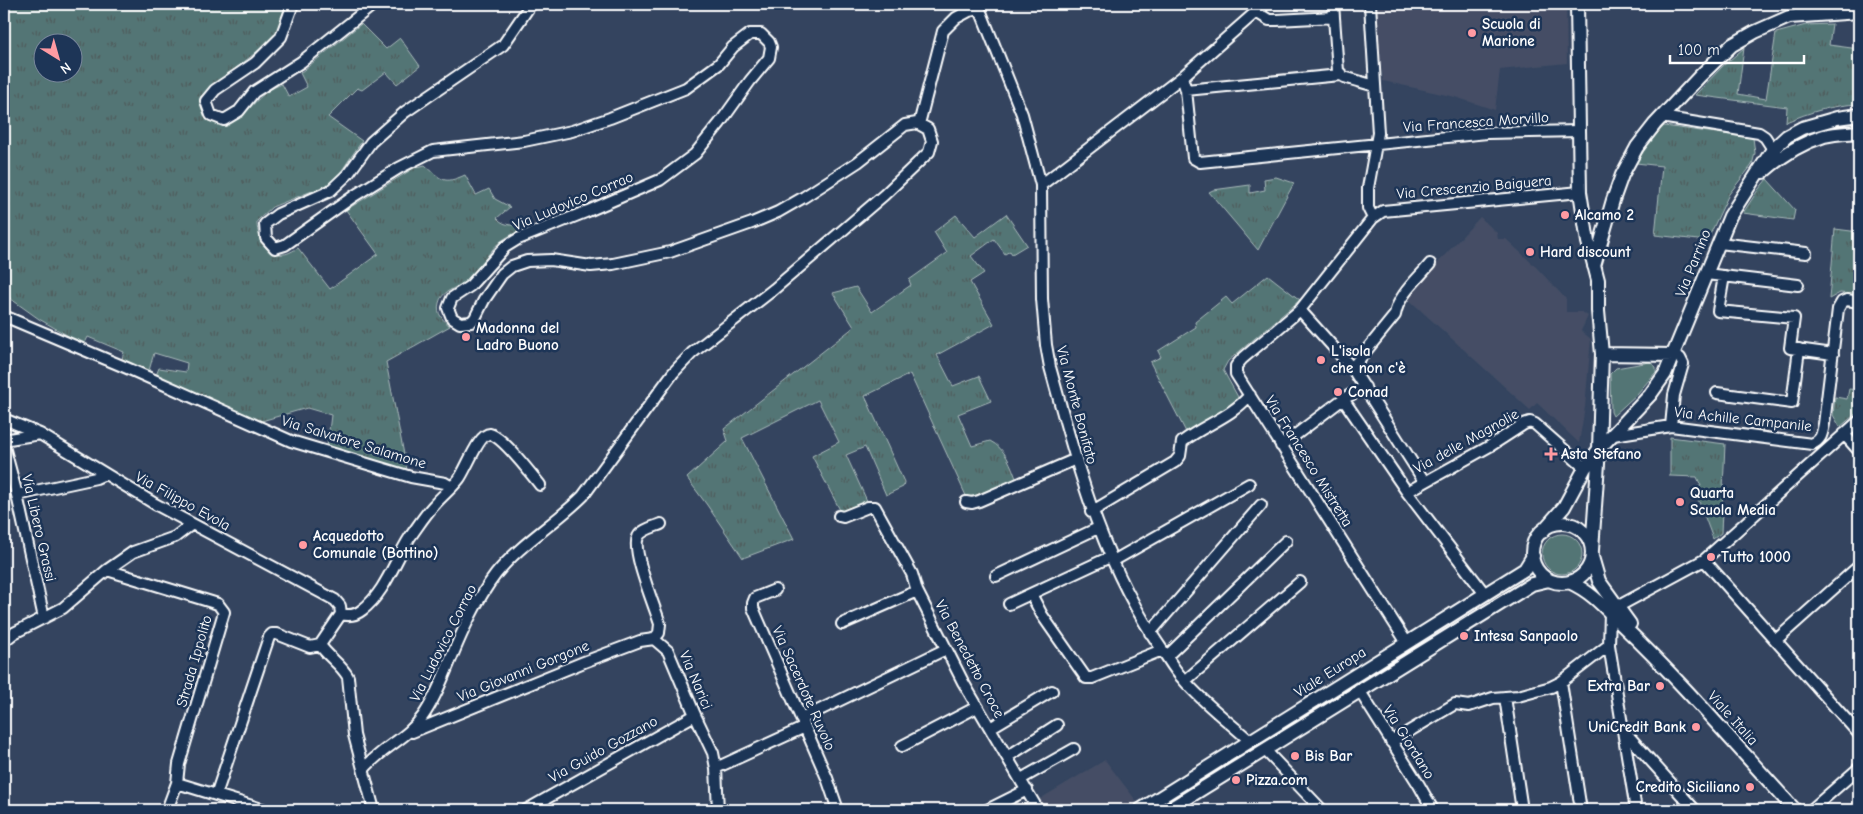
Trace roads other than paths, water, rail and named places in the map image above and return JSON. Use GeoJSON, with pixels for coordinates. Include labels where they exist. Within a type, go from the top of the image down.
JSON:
{"type":"FeatureCollection","features":[{"type":"Feature","properties":{"kind":"street"},"geometry":{"type":"LineString","coordinates":[[293,4],[281,37],[255,63],[215,90],[206,101],[211,115],[224,120],[239,111],[254,92],[301,62],[374,4]]}},
{"type":"Feature","properties":{"kind":"street","name":"Via Ludovico Corrao"},"geometry":{"type":"LineString","coordinates":[[364,769],[374,757],[404,735],[423,716],[436,696],[458,642],[484,592],[496,574],[511,558],[584,496],[673,373],[692,353],[774,288],[884,195],[930,152],[932,146],[931,135],[928,129],[919,124],[906,125],[858,162],[778,212],[734,230],[670,252],[613,264],[590,266],[551,260],[528,261],[512,266],[484,300],[475,318],[466,323],[452,318],[448,308],[452,298],[470,286],[505,247],[518,239],[660,180],[695,154],[769,58],[771,47],[766,38],[761,34],[750,34],[733,47],[719,64],[686,88],[603,121],[572,131],[524,141],[433,150],[399,168],[354,196],[285,245],[275,248],[266,238],[265,224],[278,214],[330,191],[348,174],[371,142],[405,112],[503,45],[531,4]]}},
{"type":"Feature","properties":{"kind":"street"},"geometry":{"type":"LineString","coordinates":[[1041,184],[1182,77],[1265,4]]}},
{"type":"Feature","properties":{"kind":"street"},"geometry":{"type":"LineString","coordinates":[[1333,4],[1338,71],[1340,75]]}},
{"type":"Feature","properties":{"kind":"street"},"geometry":{"type":"LineString","coordinates":[[1370,4],[1378,133],[1368,188],[1368,208],[1372,218],[1300,310],[1352,368],[1366,387],[1424,481]]}},
{"type":"Feature","properties":{"kind":"street"},"geometry":{"type":"LineString","coordinates":[[1577,4],[1580,192],[1588,242],[1598,280],[1598,311],[1602,354],[1599,449],[1592,553],[1585,573],[1578,579],[1559,583],[1549,580],[1541,574],[1535,566],[1533,556],[1533,548],[1542,532],[1558,524],[1568,524],[1577,527],[1590,541],[1592,553]]}},
{"type":"Feature","properties":{"kind":"street"},"geometry":{"type":"LineString","coordinates":[[919,124],[943,31],[956,18],[977,6]]}},
{"type":"Feature","properties":{"kind":"street","name":"Via Monte Bonifato"},"geometry":{"type":"LineString","coordinates":[[977,6],[1022,114],[1041,184],[1042,298],[1046,345],[1050,367],[1091,512],[1111,559],[1133,604],[1150,633],[1185,681],[1250,741]]}},
{"type":"Feature","properties":{"kind":"street"},"geometry":{"type":"LineString","coordinates":[[1594,266],[1622,175],[1637,147],[1661,117],[1700,76],[1732,46],[1763,28],[1789,18],[1800,10],[1859,12]]}},
{"type":"Feature","properties":{"kind":"street"},"geometry":{"type":"LineString","coordinates":[[1256,12],[1269,20],[1334,16]]}},
{"type":"Feature","properties":{"kind":"street"},"geometry":{"type":"LineString","coordinates":[[1182,77],[1186,90],[1340,75],[1375,86]]}},
{"type":"Feature","properties":{"kind":"street","name":"Via Francesca Morvillo"},"geometry":{"type":"LineString","coordinates":[[1186,90],[1193,158],[1200,162],[1487,133],[1579,130]]}},
{"type":"Feature","properties":{"kind":"street","name":"Via Parrino"},"geometry":{"type":"LineString","coordinates":[[1542,532],[1564,506],[1585,468],[1599,449],[1650,395],[1665,374],[1730,216],[1748,185],[1776,154],[1787,136],[1802,128],[1836,118],[1859,115]]}},
{"type":"Feature","properties":{"kind":"street"},"geometry":{"type":"LineString","coordinates":[[1661,117],[1759,133],[1765,137],[1776,154]]}},
{"type":"Feature","properties":{"kind":"street","name":"Via Parrino"},"geometry":{"type":"LineString","coordinates":[[1776,154],[1825,136],[1859,132]]}},
{"type":"Feature","properties":{"kind":"street","name":"Via Crescenzio Baiguera"},"geometry":{"type":"LineString","coordinates":[[1372,218],[1383,211],[1580,192]]}},
{"type":"Feature","properties":{"kind":"street"},"geometry":{"type":"LineString","coordinates":[[1719,243],[1806,253]]}},
{"type":"Feature","properties":{"kind":"street"},"geometry":{"type":"LineString","coordinates":[[1352,368],[1395,315],[1397,306],[1403,296],[1430,264]]}},
{"type":"Feature","properties":{"kind":"street"},"geometry":{"type":"LineString","coordinates":[[1706,274],[1798,285]]}},
{"type":"Feature","properties":{"kind":"street"},"geometry":{"type":"LineString","coordinates":[[1724,276],[1718,311],[1794,318],[1790,348],[1833,354]]}},
{"type":"Feature","properties":{"kind":"street","name":"Via Achille Campanile"},"geometry":{"type":"LineString","coordinates":[[1613,435],[1671,426],[1812,444],[1817,442],[1821,437],[1824,424],[1838,309],[1842,302],[1847,300],[1859,302]]}},
{"type":"Feature","properties":{"kind":"street","name":"Via Francesco Mistretta"},"geometry":{"type":"LineString","coordinates":[[1300,310],[1242,359],[1236,366],[1236,374],[1407,643]]}},
{"type":"Feature","properties":{"kind":"street","name":"Via Salvatore Salamone"},"geometry":{"type":"LineString","coordinates":[[4,316],[291,441],[411,477],[452,487]]}},
{"type":"Feature","properties":{"kind":"street"},"geometry":{"type":"LineString","coordinates":[[1717,393],[1792,403],[1799,349]]}},
{"type":"Feature","properties":{"kind":"street"},"geometry":{"type":"LineString","coordinates":[[1602,354],[1674,355],[1680,358],[1683,364],[1674,395],[1671,426]]}},
{"type":"Feature","properties":{"kind":"street"},"geometry":{"type":"LineString","coordinates":[[1282,446],[1343,400],[1366,387]]}},
{"type":"Feature","properties":{"kind":"street"},"geometry":{"type":"LineString","coordinates":[[1091,512],[1175,462],[1180,456],[1182,442],[1225,417],[1239,407],[1250,395]]}},
{"type":"Feature","properties":{"kind":"street"},"geometry":{"type":"LineString","coordinates":[[1343,400],[1407,492],[1485,594]]}},
{"type":"Feature","properties":{"kind":"street","name":"Via Filippo Evola"},"geometry":{"type":"LineString","coordinates":[[4,419],[40,434],[192,524],[335,600],[340,606],[341,614]]}},
{"type":"Feature","properties":{"kind":"street"},"geometry":{"type":"LineString","coordinates":[[1636,810],[1609,645],[1614,610],[1704,560],[1859,421]]}},
{"type":"Feature","properties":{"kind":"street","name":"Via delle Magnolie"},"geometry":{"type":"LineString","coordinates":[[1407,492],[1424,481],[1444,473],[1530,422],[1585,468]]}},
{"type":"Feature","properties":{"kind":"street","name":"Via Libero Grassi"},"geometry":{"type":"LineString","coordinates":[[40,434],[9,439],[5,442],[4,446],[17,495],[44,618]]}},
{"type":"Feature","properties":{"kind":"street"},"geometry":{"type":"LineString","coordinates":[[216,795],[269,637],[272,634],[277,634],[310,647],[320,645],[341,614],[346,616],[363,610],[378,592],[410,538],[434,505],[452,487],[470,462],[481,438],[485,434],[491,434],[506,446],[540,485]]}},
{"type":"Feature","properties":{"kind":"street"},"geometry":{"type":"LineString","coordinates":[[1844,434],[1859,451]]}},
{"type":"Feature","properties":{"kind":"street"},"geometry":{"type":"LineString","coordinates":[[966,502],[979,501],[1076,459]]}},
{"type":"Feature","properties":{"kind":"street"},"geometry":{"type":"LineString","coordinates":[[17,495],[96,478],[105,474]]}},
{"type":"Feature","properties":{"kind":"street"},"geometry":{"type":"LineString","coordinates":[[1009,604],[1111,559],[1249,484]]}},
{"type":"Feature","properties":{"kind":"street"},"geometry":{"type":"LineString","coordinates":[[1150,633],[1261,505]]}},
{"type":"Feature","properties":{"kind":"street"},"geometry":{"type":"LineString","coordinates":[[839,516],[843,517],[868,507],[875,507],[912,574],[916,592]]}},
{"type":"Feature","properties":{"kind":"street"},"geometry":{"type":"LineString","coordinates":[[4,640],[74,600],[106,570],[133,552],[175,537],[192,524]]}},
{"type":"Feature","properties":{"kind":"street"},"geometry":{"type":"LineString","coordinates":[[654,639],[660,624],[636,546],[641,533],[661,524]]}},
{"type":"Feature","properties":{"kind":"street"},"geometry":{"type":"LineString","coordinates":[[996,576],[1098,528]]}},
{"type":"Feature","properties":{"kind":"street"},"geometry":{"type":"LineString","coordinates":[[1032,594],[1042,615],[1086,678],[1092,678],[1164,653],[1286,540]]}},
{"type":"Feature","properties":{"kind":"street","name":"Viale Italia"},"geometry":{"type":"LineString","coordinates":[[1592,553],[1599,581],[1614,610]]}},
{"type":"Feature","properties":{"kind":"street","name":"Viale Europa"},"geometry":{"type":"LineString","coordinates":[[1140,810],[1525,569],[1533,556]]}},
{"type":"Feature","properties":{"kind":"street"},"geometry":{"type":"LineString","coordinates":[[1704,560],[1859,734]]}},
{"type":"Feature","properties":{"kind":"street"},"geometry":{"type":"LineString","coordinates":[[1776,640],[1859,566]]}},
{"type":"Feature","properties":{"kind":"street","name":"Strada Ippolito"},"geometry":{"type":"LineString","coordinates":[[106,570],[218,604],[224,612],[178,764],[177,783]]}},
{"type":"Feature","properties":{"kind":"street","name":"Viale Europa"},"geometry":{"type":"LineString","coordinates":[[1168,810],[1532,584],[1549,580]]}},
{"type":"Feature","properties":{"kind":"street"},"geometry":{"type":"LineString","coordinates":[[1185,681],[1300,582]]}},
{"type":"Feature","properties":{"kind":"street","name":"Viale Italia"},"geometry":{"type":"LineString","coordinates":[[1569,582],[1584,589],[1614,610],[1795,810]]}},
{"type":"Feature","properties":{"kind":"street","name":"Via Sacerdote Ruvolo"},"geometry":{"type":"LineString","coordinates":[[775,590],[755,598],[753,605],[827,778],[838,810]]}},
{"type":"Feature","properties":{"kind":"street","name":"Via Benedetto Croce"},"geometry":{"type":"LineString","coordinates":[[842,624],[916,592],[977,707],[1038,810]]}},
{"type":"Feature","properties":{"kind":"street","name":"Via Giovanni Gorgone"},"geometry":{"type":"LineString","coordinates":[[404,735],[584,662],[640,642],[654,639]]}},
{"type":"Feature","properties":{"kind":"street","name":"Via Narici"},"geometry":{"type":"LineString","coordinates":[[654,639],[668,651],[713,753],[716,768],[718,810]]}},
{"type":"Feature","properties":{"kind":"street"},"geometry":{"type":"LineString","coordinates":[[320,645],[343,669],[348,677],[354,735],[374,810]]}},
{"type":"Feature","properties":{"kind":"street"},"geometry":{"type":"LineString","coordinates":[[1391,742],[1455,704],[1469,706],[1493,698],[1518,696],[1551,687],[1561,682],[1609,645]]}},
{"type":"Feature","properties":{"kind":"street"},"geometry":{"type":"LineString","coordinates":[[716,768],[946,649]]}},
{"type":"Feature","properties":{"kind":"street"},"geometry":{"type":"LineString","coordinates":[[1561,682],[1581,810]]}},
{"type":"Feature","properties":{"kind":"street","name":"Via Giordano"},"geometry":{"type":"LineString","coordinates":[[1359,690],[1419,785],[1429,809]]}},
{"type":"Feature","properties":{"kind":"street"},"geometry":{"type":"LineString","coordinates":[[990,728],[1052,691]]}},
{"type":"Feature","properties":{"kind":"street"},"geometry":{"type":"LineString","coordinates":[[1505,697],[1522,810]]}},
{"type":"Feature","properties":{"kind":"street"},"geometry":{"type":"LineString","coordinates":[[902,746],[977,707]]}},
{"type":"Feature","properties":{"kind":"street","name":"Via Guido Gozzano"},"geometry":{"type":"LineString","coordinates":[[526,810],[695,715]]}},
{"type":"Feature","properties":{"kind":"street"},"geometry":{"type":"LineString","coordinates":[[1007,756],[1057,725]]}},
{"type":"Feature","properties":{"kind":"street"},"geometry":{"type":"LineString","coordinates":[[1623,730],[1690,809]]}},
{"type":"Feature","properties":{"kind":"street"},"geometry":{"type":"LineString","coordinates":[[1020,779],[1074,749]]}},
{"type":"Feature","properties":{"kind":"street"},"geometry":{"type":"LineString","coordinates":[[1265,750],[1322,810]]}},
{"type":"Feature","properties":{"kind":"street"},"geometry":{"type":"LineString","coordinates":[[1811,810],[1859,768]]}},
{"type":"Feature","properties":{"kind":"street"},"geometry":{"type":"LineString","coordinates":[[167,810],[177,783],[265,810]]}},
{"type":"Feature","properties":{"kind":"street"},"geometry":{"type":"LineString","coordinates":[[987,810],[1027,790]]}},
{"type":"Feature","properties":{"kind":"place","name":"Scuola di Marione"},"geometry":{"type":"Point","coordinates":[1472,33]}},
{"type":"Feature","properties":{"kind":"place","name":"Alcamo 2"},"geometry":{"type":"Point","coordinates":[1565,215]}},
{"type":"Feature","properties":{"kind":"place","name":"Hard discount"},"geometry":{"type":"Point","coordinates":[1530,252]}},
{"type":"Feature","properties":{"kind":"place","name":"Madonna del Ladro Buono"},"geometry":{"type":"Point","coordinates":[466,337]}},
{"type":"Feature","properties":{"kind":"place","name":"L'isola che non c'è"},"geometry":{"type":"Point","coordinates":[1321,360]}},
{"type":"Feature","properties":{"kind":"place","name":"Conad"},"geometry":{"type":"Point","coordinates":[1338,392]}},
{"type":"Feature","properties":{"kind":"place","name":"Asta Stefano"},"geometry":{"type":"Point","coordinates":[1551,454]}},
{"type":"Feature","properties":{"kind":"place","name":"Quarta Scuola Media"},"geometry":{"type":"Point","coordinates":[1680,502]}},
{"type":"Feature","properties":{"kind":"place","name":"Acquedotto Comunale (Bottino)"},"geometry":{"type":"Point","coordinates":[303,545]}},
{"type":"Feature","properties":{"kind":"place","name":"Tutto 1000"},"geometry":{"type":"Point","coordinates":[1711,557]}},
{"type":"Feature","properties":{"kind":"place","name":"Intesa Sanpaolo"},"geometry":{"type":"Point","coordinates":[1464,636]}},
{"type":"Feature","properties":{"kind":"place","name":"Extra Bar"},"geometry":{"type":"Point","coordinates":[1660,686]}},
{"type":"Feature","properties":{"kind":"place","name":"UniCredit Bank"},"geometry":{"type":"Point","coordinates":[1696,727]}},
{"type":"Feature","properties":{"kind":"place","name":"Bis Bar"},"geometry":{"type":"Point","coordinates":[1295,756]}},
{"type":"Feature","properties":{"kind":"place","name":"Pizza.com"},"geometry":{"type":"Point","coordinates":[1236,780]}},
{"type":"Feature","properties":{"kind":"place","name":"Credito Siciliano"},"geometry":{"type":"Point","coordinates":[1750,787]}}]}
